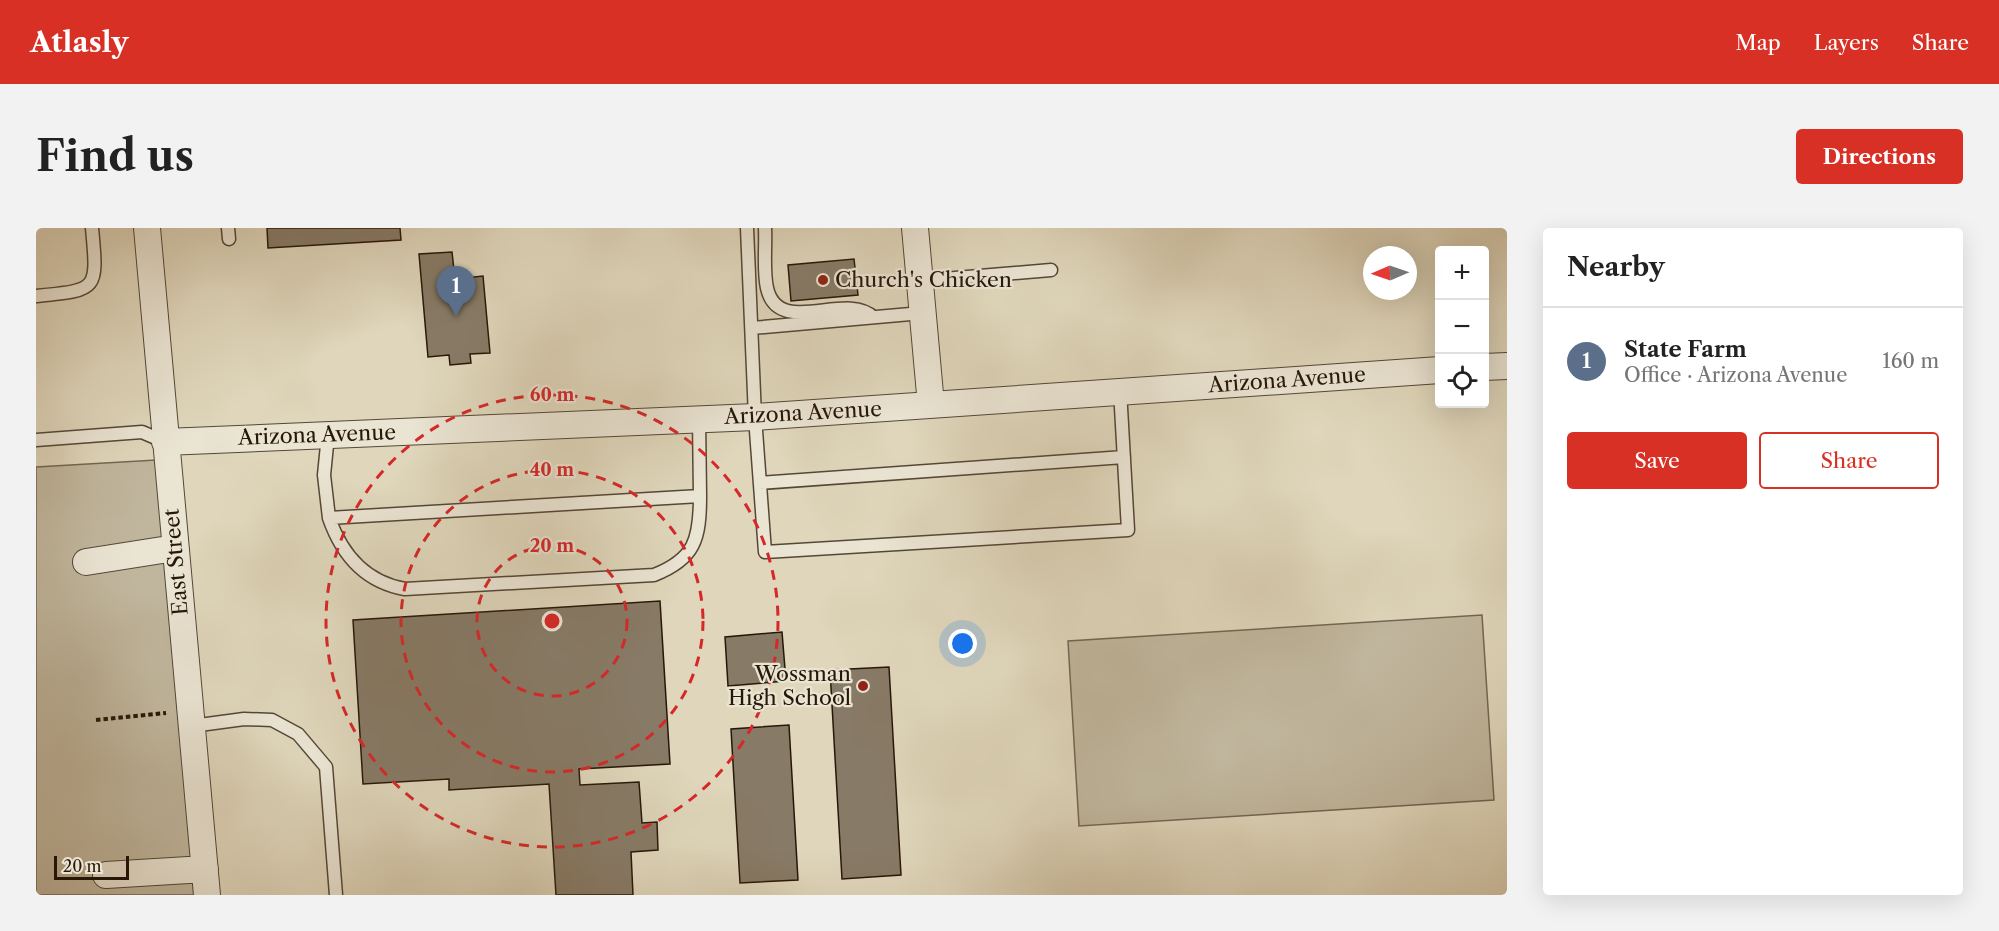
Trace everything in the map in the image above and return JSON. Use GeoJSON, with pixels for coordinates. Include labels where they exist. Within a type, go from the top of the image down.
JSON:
{"type":"FeatureCollection","features":[{"type":"Feature","properties":{"kind":"street","name":"East Street"},"geometry":{"type":"LineString","coordinates":[[147,228],[175,548],[184,719],[207,895]]}},
{"type":"Feature","properties":{"kind":"street"},"geometry":{"type":"LineString","coordinates":[[915,228],[931,405]]}},
{"type":"Feature","properties":{"kind":"street"},"geometry":{"type":"LineString","coordinates":[[1489,367],[1507,366]]}},
{"type":"Feature","properties":{"kind":"street","name":"Arizona Avenue"},"geometry":{"type":"LineString","coordinates":[[165,442],[755,417],[1120,390],[1435,370]]}},
{"type":"Feature","properties":{"kind":"street"},"geometry":{"type":"LineString","coordinates":[[86,562],[175,548]]}},
{"type":"Feature","properties":{"kind":"street"},"geometry":{"type":"LineString","coordinates":[[106,875],[205,868]]}},
{"type":"Feature","properties":{"kind":"lane"},"geometry":{"type":"LineString","coordinates":[[36,296],[80,292],[87,288],[96,269],[92,228]]}},
{"type":"Feature","properties":{"kind":"lane"},"geometry":{"type":"LineString","coordinates":[[747,228],[755,417],[765,552],[1128,530],[1120,390]]}},
{"type":"Feature","properties":{"kind":"lane"},"geometry":{"type":"LineString","coordinates":[[765,228],[767,288],[772,300],[783,310],[803,312],[851,309],[867,311],[873,317]]}},
{"type":"Feature","properties":{"kind":"lane"},"geometry":{"type":"LineString","coordinates":[[918,281],[1051,270]]}},
{"type":"Feature","properties":{"kind":"lane"},"geometry":{"type":"LineString","coordinates":[[752,328],[922,313]]}},
{"type":"Feature","properties":{"kind":"lane"},"geometry":{"type":"LineString","coordinates":[[328,435],[324,475],[328,518],[336,538],[363,573],[384,585],[405,589],[654,575],[673,567],[691,552],[700,519],[699,419]]}},
{"type":"Feature","properties":{"kind":"lane"},"geometry":{"type":"LineString","coordinates":[[36,440],[142,432],[165,442]]}},
{"type":"Feature","properties":{"kind":"lane"},"geometry":{"type":"LineString","coordinates":[[760,483],[1124,457]]}},
{"type":"Feature","properties":{"kind":"lane"},"geometry":{"type":"LineString","coordinates":[[328,518],[700,496]]}},
{"type":"Feature","properties":{"kind":"lane"},"geometry":{"type":"LineString","coordinates":[[184,719],[272,720],[298,734],[326,767],[336,895]]}},
{"type":"Feature","properties":{"kind":"path"},"geometry":{"type":"LineString","coordinates":[[96,720],[184,719]]}},
{"type":"Feature","properties":{"kind":"shaded area"},"geometry":{"type":"Polygon","coordinates":[[[156,460],[207,895],[36,895],[36,467],[156,460]]]}},
{"type":"Feature","properties":{"kind":"shaded area"},"geometry":{"type":"Polygon","coordinates":[[[1482,615],[1494,800],[1079,826],[1068,641],[1482,615]]]}},
{"type":"Feature","properties":{"kind":"building"},"geometry":{"type":"Polygon","coordinates":[[[267,228],[400,228],[401,240],[268,248],[267,228]]]}},
{"type":"Feature","properties":{"kind":"building"},"geometry":{"type":"Polygon","coordinates":[[[452,252],[455,279],[483,276],[490,353],[470,354],[471,363],[450,365],[449,355],[428,357],[419,254],[452,252]]]}},
{"type":"Feature","properties":{"kind":"building","name":"Church's Chicken"},"geometry":{"type":"Polygon","coordinates":[[[854,259],[858,295],[791,301],[788,265],[854,259]]]}},
{"type":"Feature","properties":{"kind":"building"},"geometry":{"type":"Polygon","coordinates":[[[660,601],[670,764],[579,769],[580,785],[639,782],[642,823],[657,822],[658,850],[631,852],[633,895],[556,895],[549,784],[449,790],[449,779],[363,784],[353,620],[660,601]]]}},
{"type":"Feature","properties":{"kind":"building"},"geometry":{"type":"Polygon","coordinates":[[[782,632],[786,681],[728,686],[725,637],[782,632]]]}},
{"type":"Feature","properties":{"kind":"building"},"geometry":{"type":"Polygon","coordinates":[[[889,667],[901,875],[842,879],[830,670],[889,667]]]}},
{"type":"Feature","properties":{"kind":"building"},"geometry":{"type":"Polygon","coordinates":[[[789,725],[798,880],[740,883],[731,729],[789,725]]]}},
{"type":"Feature","properties":{"kind":"place","name":"Church's Chicken"},"geometry":{"type":"Point","coordinates":[823,280]}},
{"type":"Feature","properties":{"kind":"place","name":"State Farm"},"geometry":{"type":"Point","coordinates":[456,316]}},
{"type":"Feature","properties":{"kind":"place","name":"Wossman High School"},"geometry":{"type":"Point","coordinates":[863,686]}}]}
